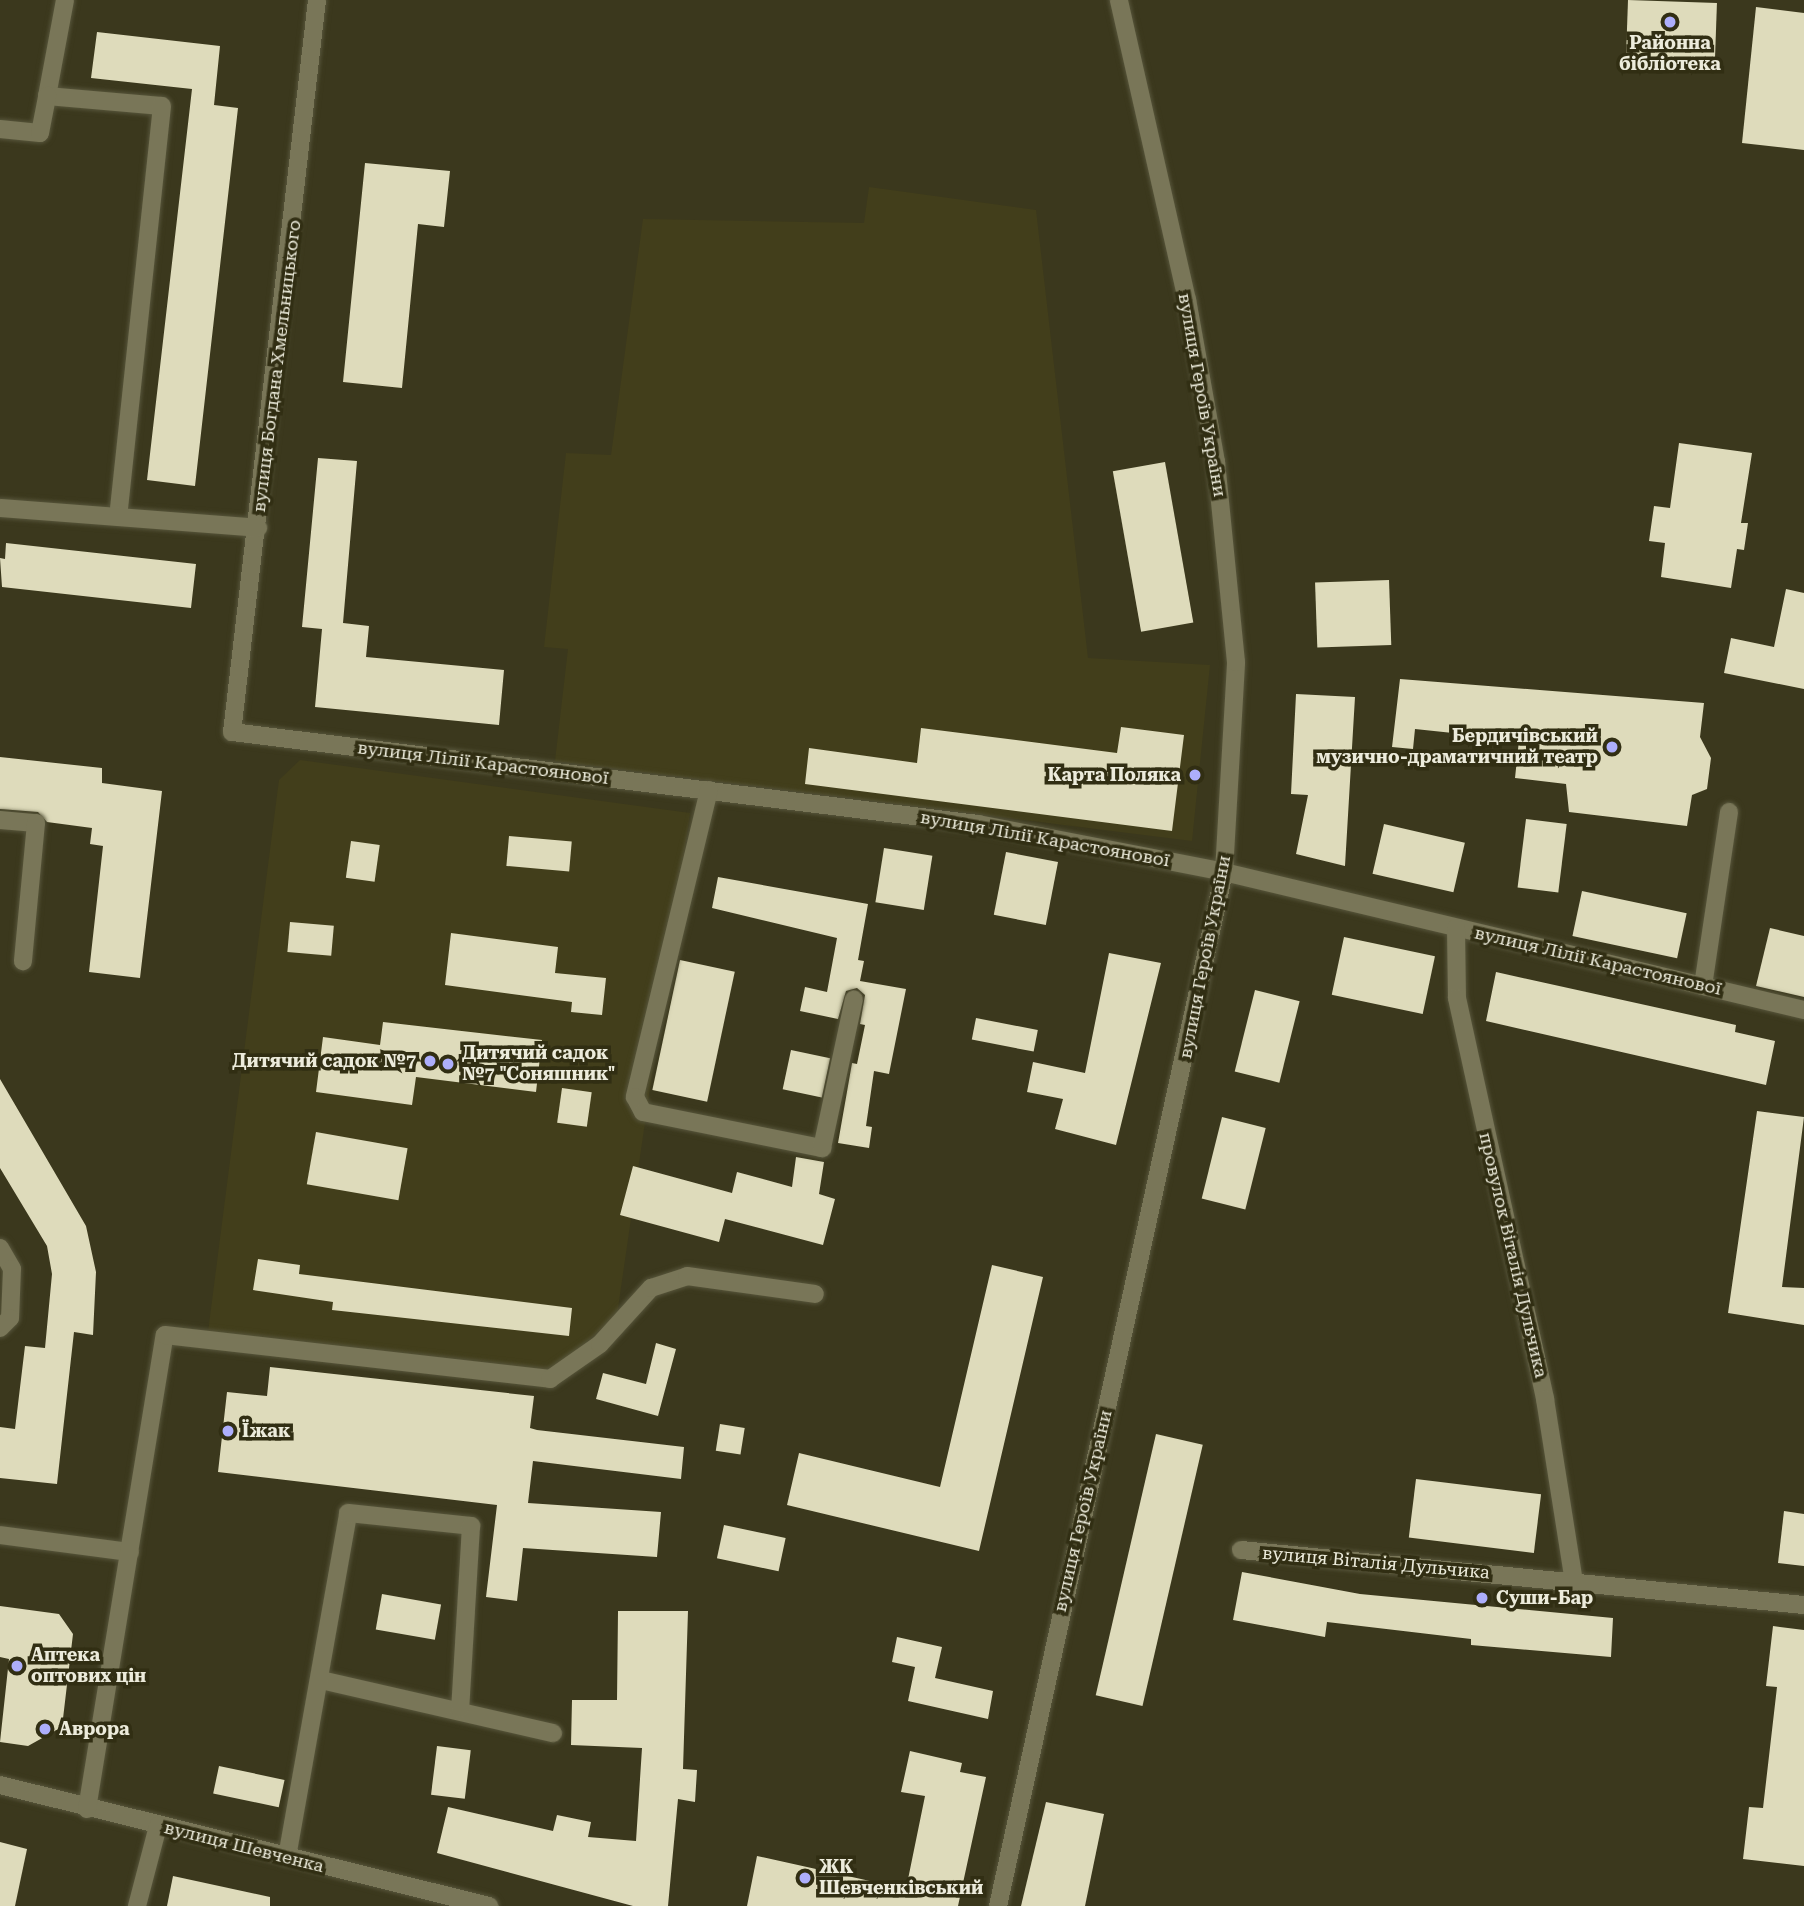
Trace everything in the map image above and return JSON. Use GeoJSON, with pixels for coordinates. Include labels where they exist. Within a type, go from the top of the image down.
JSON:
{"type":"FeatureCollection","features":[{"type":"Feature","properties":{"kind":"street"},"geometry":{"type":"LineString","coordinates":[[0,129],[40,133],[65,0]]}},
{"type":"Feature","properties":{"kind":"street","name":"вулиця Богдана Хмельницького"},"geometry":{"type":"LineString","coordinates":[[232,732],[258,528],[317,0]]}},
{"type":"Feature","properties":{"kind":"street","name":"вулиця Героїв України"},"geometry":{"type":"LineString","coordinates":[[998,1906],[1224,872],[1236,663],[1216,462],[1187,300],[1119,0]]}},
{"type":"Feature","properties":{"kind":"street"},"geometry":{"type":"LineString","coordinates":[[47,96],[162,106],[118,517]]}},
{"type":"Feature","properties":{"kind":"street"},"geometry":{"type":"LineString","coordinates":[[0,508],[258,528]]}},
{"type":"Feature","properties":{"kind":"street","name":"вулиця Лілії Карастоянової"},"geometry":{"type":"LineString","coordinates":[[232,732],[978,824],[1224,872],[1804,1010]]}},
{"type":"Feature","properties":{"kind":"street"},"geometry":{"type":"LineString","coordinates":[[709,790],[635,1097],[643,1112],[822,1148],[854,999]]}},
{"type":"Feature","properties":{"kind":"street"},"geometry":{"type":"LineString","coordinates":[[1703,986],[1729,812]]}},
{"type":"Feature","properties":{"kind":"street"},"geometry":{"type":"LineString","coordinates":[[0,820],[36,824],[23,961]]}},
{"type":"Feature","properties":{"kind":"street","name":"провулок Віталія Дульчика"},"geometry":{"type":"LineString","coordinates":[[1456,928],[1457,998],[1545,1399],[1574,1582]]}},
{"type":"Feature","properties":{"kind":"street"},"geometry":{"type":"LineString","coordinates":[[0,1248],[12,1269],[10,1318],[0,1328]]}},
{"type":"Feature","properties":{"kind":"street"},"geometry":{"type":"LineString","coordinates":[[88,1808],[165,1335],[550,1379],[600,1344],[651,1288],[687,1276],[815,1294]]}},
{"type":"Feature","properties":{"kind":"street"},"geometry":{"type":"LineString","coordinates":[[287,1857],[321,1680],[348,1513],[471,1525],[460,1709]]}},
{"type":"Feature","properties":{"kind":"street"},"geometry":{"type":"LineString","coordinates":[[0,1535],[130,1552]]}},
{"type":"Feature","properties":{"kind":"street","name":"вулиця Віталія Дульчика"},"geometry":{"type":"LineString","coordinates":[[1241,1550],[1804,1605]]}},
{"type":"Feature","properties":{"kind":"street"},"geometry":{"type":"LineString","coordinates":[[321,1680],[460,1709],[554,1733]]}},
{"type":"Feature","properties":{"kind":"street","name":"вулиця Шевченка"},"geometry":{"type":"LineString","coordinates":[[0,1784],[158,1826],[489,1906]]}},
{"type":"Feature","properties":{"kind":"street"},"geometry":{"type":"LineString","coordinates":[[137,1906],[158,1826]]}},
{"type":"Feature","properties":{"kind":"shaded area"},"geometry":{"type":"Polygon","coordinates":[[[869,187],[1036,210],[1088,658],[1210,665],[1192,841],[555,761],[568,649],[544,647],[566,453],[611,455],[643,219],[864,223],[869,187]]]}},
{"type":"Feature","properties":{"kind":"shaded area","name":"Дитячий садок №7 \"Соняшник\""},"geometry":{"type":"Polygon","coordinates":[[[300,760],[690,813],[617,1315],[551,1373],[208,1332],[279,780],[300,760]]]}},
{"type":"Feature","properties":{"kind":"building"},"geometry":{"type":"Polygon","coordinates":[[[1628,0],[1717,3],[1715,60],[1626,57],[1628,0]]]}},
{"type":"Feature","properties":{"kind":"building"},"geometry":{"type":"Polygon","coordinates":[[[1756,7],[1804,13],[1804,150],[1742,143],[1756,7]]]}},
{"type":"Feature","properties":{"kind":"building"},"geometry":{"type":"Polygon","coordinates":[[[97,32],[220,46],[214,105],[238,108],[195,486],[147,480],[192,89],[91,78],[97,32]]]}},
{"type":"Feature","properties":{"kind":"building"},"geometry":{"type":"Polygon","coordinates":[[[365,163],[450,171],[444,227],[418,224],[402,388],[343,382],[365,163]]]}},
{"type":"Feature","properties":{"kind":"building"},"geometry":{"type":"Polygon","coordinates":[[[1679,443],[1752,453],[1741,523],[1748,523],[1744,550],[1737,549],[1731,588],[1661,577],[1665,543],[1649,541],[1654,506],[1670,508],[1679,443]]]}},
{"type":"Feature","properties":{"kind":"building"},"geometry":{"type":"Polygon","coordinates":[[[318,458],[357,461],[343,623],[369,626],[366,657],[504,670],[499,725],[315,707],[322,629],[302,627],[318,458]]]}},
{"type":"Feature","properties":{"kind":"building"},"geometry":{"type":"Polygon","coordinates":[[[1165,462],[1193,623],[1141,632],[1113,471],[1165,462]]]}},
{"type":"Feature","properties":{"kind":"building"},"geometry":{"type":"Polygon","coordinates":[[[6,543],[196,564],[191,608],[2,587],[0,558],[5,559],[6,543]]]}},
{"type":"Feature","properties":{"kind":"building"},"geometry":{"type":"Polygon","coordinates":[[[1389,580],[1391,645],[1317,648],[1315,583],[1389,580]]]}},
{"type":"Feature","properties":{"kind":"building"},"geometry":{"type":"Polygon","coordinates":[[[1786,589],[1804,593],[1804,689],[1724,673],[1731,638],[1774,647],[1786,589]]]}},
{"type":"Feature","properties":{"kind":"building","name":"Бердичівський музично-драматичний театр"},"geometry":{"type":"Polygon","coordinates":[[[1400,679],[1704,703],[1700,737],[1711,758],[1707,789],[1692,795],[1687,826],[1569,812],[1566,784],[1515,778],[1519,740],[1415,729],[1413,749],[1392,747],[1400,679]]]}},
{"type":"Feature","properties":{"kind":"building"},"geometry":{"type":"Polygon","coordinates":[[[1296,694],[1355,697],[1345,866],[1296,854],[1308,795],[1291,794],[1296,694]]]}},
{"type":"Feature","properties":{"kind":"building"},"geometry":{"type":"Polygon","coordinates":[[[1121,727],[1184,735],[1172,831],[805,784],[809,748],[917,763],[921,728],[1117,753],[1121,727]]]}},
{"type":"Feature","properties":{"kind":"building"},"geometry":{"type":"Polygon","coordinates":[[[0,757],[102,768],[102,783],[162,791],[140,978],[89,972],[103,846],[90,844],[92,828],[47,822],[38,812],[0,809],[0,757]]]}},
{"type":"Feature","properties":{"kind":"building"},"geometry":{"type":"Polygon","coordinates":[[[1526,819],[1567,824],[1558,892],[1518,887],[1526,819]]]}},
{"type":"Feature","properties":{"kind":"building"},"geometry":{"type":"Polygon","coordinates":[[[1384,824],[1465,843],[1453,892],[1373,874],[1384,824]]]}},
{"type":"Feature","properties":{"kind":"building"},"geometry":{"type":"Polygon","coordinates":[[[509,836],[572,841],[569,871],[506,866],[509,836]]]}},
{"type":"Feature","properties":{"kind":"building"},"geometry":{"type":"Polygon","coordinates":[[[351,841],[380,845],[375,882],[346,878],[351,841]]]}},
{"type":"Feature","properties":{"kind":"building"},"geometry":{"type":"Polygon","coordinates":[[[884,848],[932,856],[924,910],[875,902],[884,848]]]}},
{"type":"Feature","properties":{"kind":"building"},"geometry":{"type":"Polygon","coordinates":[[[1006,852],[1058,862],[1046,925],[994,915],[1006,852]]]}},
{"type":"Feature","properties":{"kind":"building"},"geometry":{"type":"Polygon","coordinates":[[[718,877],[868,904],[858,960],[864,961],[860,981],[906,989],[889,1074],[874,1071],[866,1126],[872,1127],[869,1148],[838,1143],[852,1063],[857,1064],[865,1025],[860,1024],[865,995],[857,988],[846,991],[838,1019],[800,1011],[805,987],[827,992],[837,938],[712,908],[718,877]]]}},
{"type":"Feature","properties":{"kind":"building"},"geometry":{"type":"Polygon","coordinates":[[[1582,891],[1687,913],[1677,958],[1572,936],[1582,891]]]}},
{"type":"Feature","properties":{"kind":"building"},"geometry":{"type":"Polygon","coordinates":[[[290,922],[334,926],[331,956],[287,952],[290,922]]]}},
{"type":"Feature","properties":{"kind":"building"},"geometry":{"type":"Polygon","coordinates":[[[1770,928],[1804,936],[1804,997],[1756,986],[1770,928]]]}},
{"type":"Feature","properties":{"kind":"building"},"geometry":{"type":"Polygon","coordinates":[[[451,933],[558,947],[555,973],[606,978],[602,1015],[571,1012],[572,1002],[445,985],[451,933]]]}},
{"type":"Feature","properties":{"kind":"building"},"geometry":{"type":"Polygon","coordinates":[[[1344,937],[1435,956],[1423,1014],[1332,995],[1344,937]]]}},
{"type":"Feature","properties":{"kind":"building"},"geometry":{"type":"Polygon","coordinates":[[[1109,953],[1161,963],[1116,1145],[1055,1129],[1063,1099],[1027,1092],[1033,1062],[1085,1073],[1109,953]]]}},
{"type":"Feature","properties":{"kind":"building"},"geometry":{"type":"Polygon","coordinates":[[[680,960],[735,972],[707,1102],[652,1090],[680,960]]]}},
{"type":"Feature","properties":{"kind":"building"},"geometry":{"type":"Polygon","coordinates":[[[1496,972],[1736,1025],[1735,1032],[1775,1041],[1766,1085],[1486,1021],[1496,972]]]}},
{"type":"Feature","properties":{"kind":"building"},"geometry":{"type":"Polygon","coordinates":[[[1255,990],[1300,1001],[1279,1083],[1235,1072],[1255,990]]]}},
{"type":"Feature","properties":{"kind":"building"},"geometry":{"type":"Polygon","coordinates":[[[976,1018],[1038,1030],[1034,1052],[972,1040],[976,1018]]]}},
{"type":"Feature","properties":{"kind":"building"},"geometry":{"type":"Polygon","coordinates":[[[383,1022],[542,1040],[536,1092],[416,1077],[412,1105],[316,1092],[323,1037],[380,1045],[383,1022]]]}},
{"type":"Feature","properties":{"kind":"building"},"geometry":{"type":"Polygon","coordinates":[[[791,1050],[830,1058],[822,1097],[783,1089],[791,1050]]]}},
{"type":"Feature","properties":{"kind":"building"},"geometry":{"type":"Polygon","coordinates":[[[0,1079],[86,1226],[96,1272],[93,1335],[74,1332],[57,1484],[0,1478],[0,1427],[15,1429],[25,1346],[45,1348],[52,1274],[47,1246],[0,1168],[0,1079]]]}},
{"type":"Feature","properties":{"kind":"building"},"geometry":{"type":"Polygon","coordinates":[[[562,1088],[592,1092],[587,1127],[557,1123],[562,1088]]]}},
{"type":"Feature","properties":{"kind":"building"},"geometry":{"type":"Polygon","coordinates":[[[1757,1111],[1804,1117],[1782,1287],[1804,1288],[1804,1325],[1728,1313],[1757,1111]]]}},
{"type":"Feature","properties":{"kind":"building"},"geometry":{"type":"Polygon","coordinates":[[[1222,1117],[1266,1128],[1245,1209],[1202,1199],[1222,1117]]]}},
{"type":"Feature","properties":{"kind":"building"},"geometry":{"type":"Polygon","coordinates":[[[316,1132],[408,1148],[398,1200],[307,1184],[316,1132]]]}},
{"type":"Feature","properties":{"kind":"building"},"geometry":{"type":"Polygon","coordinates":[[[796,1157],[824,1162],[819,1194],[835,1199],[823,1245],[725,1219],[719,1242],[620,1215],[633,1166],[732,1193],[737,1172],[792,1187],[796,1157]]]}},
{"type":"Feature","properties":{"kind":"building"},"geometry":{"type":"Polygon","coordinates":[[[258,1259],[300,1265],[299,1274],[572,1308],[569,1336],[332,1310],[333,1302],[253,1290],[258,1259]]]}},
{"type":"Feature","properties":{"kind":"building"},"geometry":{"type":"Polygon","coordinates":[[[992,1265],[1043,1277],[979,1551],[787,1505],[799,1453],[940,1487],[992,1265]]]}},
{"type":"Feature","properties":{"kind":"building"},"geometry":{"type":"Polygon","coordinates":[[[656,1343],[676,1349],[658,1416],[596,1399],[603,1373],[646,1384],[656,1343]]]}},
{"type":"Feature","properties":{"kind":"building"},"geometry":{"type":"Polygon","coordinates":[[[270,1367],[534,1396],[530,1428],[684,1447],[681,1479],[533,1461],[528,1503],[661,1512],[657,1557],[523,1548],[517,1601],[486,1597],[497,1505],[218,1472],[227,1392],[267,1396],[270,1367]]]}},
{"type":"Feature","properties":{"kind":"building"},"geometry":{"type":"Polygon","coordinates":[[[720,1424],[745,1428],[740,1455],[716,1451],[720,1424]]]}},
{"type":"Feature","properties":{"kind":"building"},"geometry":{"type":"Polygon","coordinates":[[[1156,1434],[1203,1445],[1142,1706],[1096,1695],[1156,1434]]]}},
{"type":"Feature","properties":{"kind":"building"},"geometry":{"type":"Polygon","coordinates":[[[1416,1479],[1541,1494],[1534,1553],[1409,1538],[1416,1479]]]}},
{"type":"Feature","properties":{"kind":"building"},"geometry":{"type":"Polygon","coordinates":[[[1784,1511],[1804,1514],[1804,1566],[1778,1563],[1784,1511]]]}},
{"type":"Feature","properties":{"kind":"building"},"geometry":{"type":"Polygon","coordinates":[[[724,1525],[786,1538],[779,1571],[717,1558],[724,1525]]]}},
{"type":"Feature","properties":{"kind":"building"},"geometry":{"type":"Polygon","coordinates":[[[1242,1572],[1360,1594],[1613,1618],[1611,1657],[1471,1645],[1471,1639],[1327,1622],[1325,1637],[1233,1620],[1242,1572]]]}},
{"type":"Feature","properties":{"kind":"building"},"geometry":{"type":"Polygon","coordinates":[[[382,1594],[441,1604],[435,1640],[376,1629],[382,1594]]]}},
{"type":"Feature","properties":{"kind":"building"},"geometry":{"type":"Polygon","coordinates":[[[0,1606],[59,1614],[73,1634],[62,1727],[28,1746],[0,1742],[9,1659],[0,1657],[0,1606]]]}},
{"type":"Feature","properties":{"kind":"building"},"geometry":{"type":"Polygon","coordinates":[[[618,1611],[688,1611],[683,1769],[697,1770],[695,1802],[678,1799],[668,1906],[633,1906],[437,1853],[448,1807],[553,1831],[557,1815],[591,1822],[588,1837],[636,1841],[642,1748],[571,1745],[572,1700],[617,1700],[618,1611]]]}},
{"type":"Feature","properties":{"kind":"building"},"geometry":{"type":"Polygon","coordinates":[[[1773,1626],[1804,1630],[1804,1866],[1743,1859],[1749,1807],[1763,1808],[1777,1687],[1766,1686],[1773,1626]]]}},
{"type":"Feature","properties":{"kind":"building"},"geometry":{"type":"Polygon","coordinates":[[[897,1637],[942,1647],[935,1678],[993,1691],[988,1719],[908,1701],[915,1667],[892,1662],[897,1637]]]}},
{"type":"Feature","properties":{"kind":"building"},"geometry":{"type":"Polygon","coordinates":[[[437,1746],[471,1750],[465,1799],[431,1795],[437,1746]]]}},
{"type":"Feature","properties":{"kind":"building"},"geometry":{"type":"Polygon","coordinates":[[[910,1751],[962,1763],[960,1772],[986,1777],[958,1906],[747,1906],[757,1856],[906,1889],[925,1796],[901,1792],[910,1751]]]}},
{"type":"Feature","properties":{"kind":"building"},"geometry":{"type":"Polygon","coordinates":[[[219,1766],[285,1780],[279,1807],[213,1793],[219,1766]]]}},
{"type":"Feature","properties":{"kind":"building"},"geometry":{"type":"Polygon","coordinates":[[[1046,1802],[1104,1814],[1085,1906],[1021,1906],[1046,1802]]]}},
{"type":"Feature","properties":{"kind":"building"},"geometry":{"type":"Polygon","coordinates":[[[0,1842],[27,1849],[15,1906],[0,1906],[0,1842]]]}},
{"type":"Feature","properties":{"kind":"building"},"geometry":{"type":"Polygon","coordinates":[[[173,1876],[270,1897],[270,1906],[167,1906],[173,1876]]]}},
{"type":"Feature","properties":{"kind":"place","name":"Районна бібліотека"},"geometry":{"type":"Point","coordinates":[1670,22]}},
{"type":"Feature","properties":{"kind":"place","name":"Бердичівський музично-драматичний театр"},"geometry":{"type":"Point","coordinates":[1612,747]}},
{"type":"Feature","properties":{"kind":"place","name":"Карта Поляка"},"geometry":{"type":"Point","coordinates":[1195,775]}},
{"type":"Feature","properties":{"kind":"place","name":"Дитячий садок №7"},"geometry":{"type":"Point","coordinates":[430,1061]}},
{"type":"Feature","properties":{"kind":"place","name":"Дитячий садок №7 \"Соняшник\""},"geometry":{"type":"Point","coordinates":[448,1064]}},
{"type":"Feature","properties":{"kind":"place","name":"Їжак"},"geometry":{"type":"Point","coordinates":[228,1431]}},
{"type":"Feature","properties":{"kind":"place","name":"Суши-Бар"},"geometry":{"type":"Point","coordinates":[1482,1598]}},
{"type":"Feature","properties":{"kind":"place","name":"Аптека оптових цін"},"geometry":{"type":"Point","coordinates":[17,1666]}},
{"type":"Feature","properties":{"kind":"place","name":"Аврора"},"geometry":{"type":"Point","coordinates":[45,1729]}},
{"type":"Feature","properties":{"kind":"place","name":"ЖК Шевченківський"},"geometry":{"type":"Point","coordinates":[805,1878]}}]}
